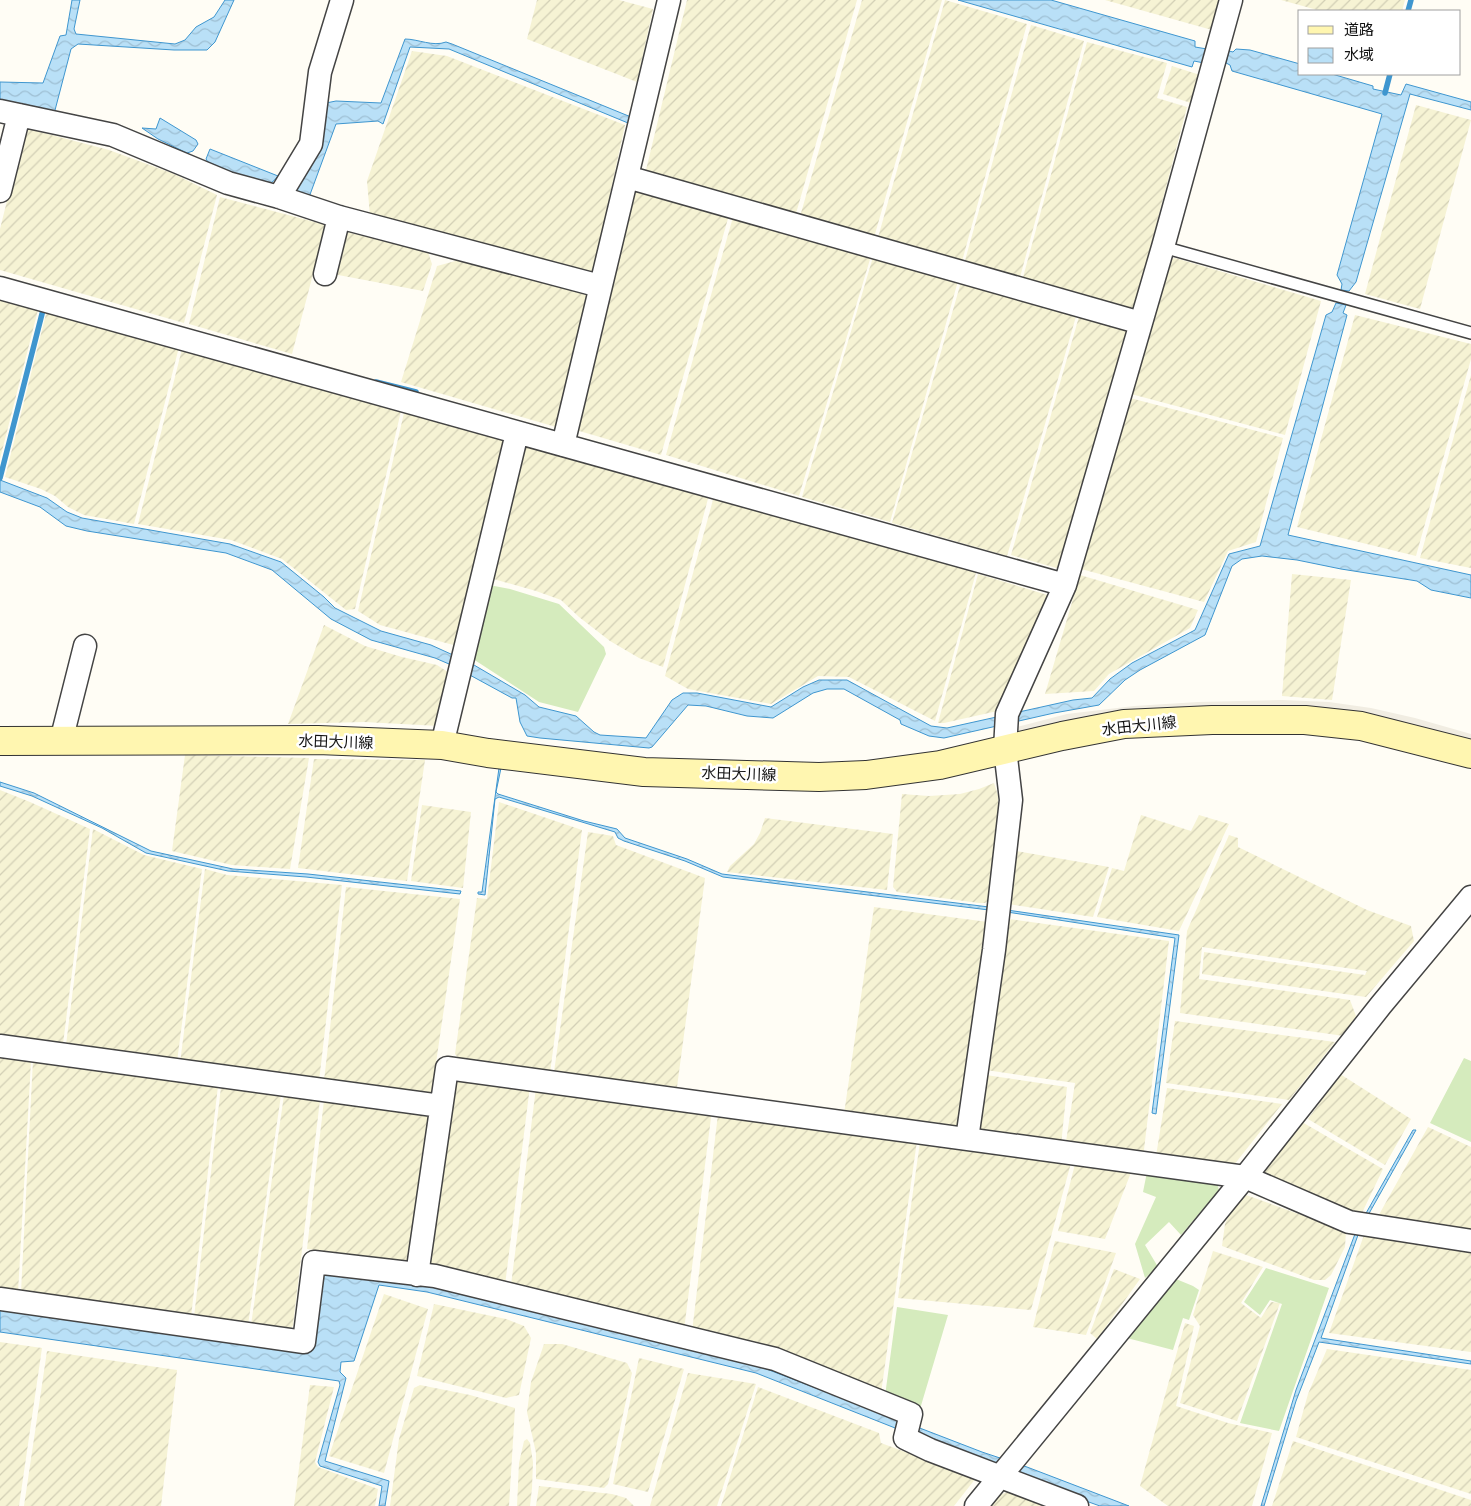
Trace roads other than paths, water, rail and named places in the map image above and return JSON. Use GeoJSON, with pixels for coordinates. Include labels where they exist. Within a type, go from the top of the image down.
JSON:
{"type":"FeatureCollection","features":[{"type":"Feature","properties":{"kind":"main road","name":"水田大川線"},"geometry":{"type":"LineString","coordinates":[[0,741],[318,740],[442,745],[488,753],[644,772],[819,777],[866,775],[940,765],[1006,729],[1212,720],[1305,720],[1362,726],[1471,754]]}},
{"type":"Feature","properties":{"kind":"street"},"geometry":{"type":"LineString","coordinates":[[280,197],[311,144],[320,72],[342,0]]}},
{"type":"Feature","properties":{"kind":"street"},"geometry":{"type":"LineString","coordinates":[[563,445],[668,0]]}},
{"type":"Feature","properties":{"kind":"street"},"geometry":{"type":"LineString","coordinates":[[967,1139],[994,950],[1011,800],[1006,729],[1065,585],[1163,247],[1231,0]]}},
{"type":"Feature","properties":{"kind":"street"},"geometry":{"type":"LineString","coordinates":[[0,191],[10,113],[113,135],[228,182],[339,217],[600,286]]}},
{"type":"Feature","properties":{"kind":"street"},"geometry":{"type":"LineString","coordinates":[[626,177],[1141,323]]}},
{"type":"Feature","properties":{"kind":"street"},"geometry":{"type":"LineString","coordinates":[[325,274],[339,217]]}},
{"type":"Feature","properties":{"kind":"street"},"geometry":{"type":"LineString","coordinates":[[0,288],[1065,585]]}},
{"type":"Feature","properties":{"kind":"street"},"geometry":{"type":"LineString","coordinates":[[442,745],[517,433]]}},
{"type":"Feature","properties":{"kind":"street"},"geometry":{"type":"LineString","coordinates":[[61,741],[86,646]]}},
{"type":"Feature","properties":{"kind":"street"},"geometry":{"type":"LineString","coordinates":[[976,1506],[1245,1177],[1381,1005],[1471,897]]}},
{"type":"Feature","properties":{"kind":"street"},"geometry":{"type":"LineString","coordinates":[[0,1046],[441,1106]]}},
{"type":"Feature","properties":{"kind":"street"},"geometry":{"type":"LineString","coordinates":[[417,1275],[447,1068],[1245,1177],[1349,1222],[1471,1241]]}},
{"type":"Feature","properties":{"kind":"street"},"geometry":{"type":"LineString","coordinates":[[0,1299],[304,1342],[314,1262],[435,1276],[775,1359],[911,1414],[905,1438],[930,1450],[1077,1506]]}},
{"type":"Feature","properties":{"kind":"lane"},"geometry":{"type":"LineString","coordinates":[[1163,247],[1471,333]]}},
{"type":"Feature","properties":{"kind":"water"},"geometry":{"type":"Polygon","coordinates":[[[72,0],[80,0],[74,29],[76,34],[175,44],[185,40],[196,27],[214,17],[225,0],[234,0],[215,42],[207,50],[174,50],[78,44],[71,49],[54,114],[0,102],[0,82],[43,83],[60,36],[66,35],[72,0]]]}},
{"type":"Feature","properties":{"kind":"water"},"geometry":{"type":"Polygon","coordinates":[[[958,0],[1051,0],[1195,41],[1195,47],[1207,49],[1204,63],[1194,61],[1192,67],[958,0]]]}},
{"type":"Feature","properties":{"kind":"water"},"geometry":{"type":"Polygon","coordinates":[[[405,39],[452,44],[631,117],[628,123],[449,49],[410,47],[383,124],[378,121],[336,124],[308,200],[295,197],[295,180],[326,103],[336,101],[381,103],[405,39]]]}},
{"type":"Feature","properties":{"kind":"water"},"geometry":{"type":"Polygon","coordinates":[[[1236,49],[1250,50],[1298,63],[1298,75],[1335,75],[1373,86],[1373,89],[1401,95],[1406,84],[1471,102],[1471,110],[1410,94],[1356,282],[1349,291],[1341,290],[1342,284],[1337,275],[1382,114],[1232,71],[1230,65],[1226,63],[1229,51],[1233,52],[1236,49]]]}},
{"type":"Feature","properties":{"kind":"water"},"geometry":{"type":"Polygon","coordinates":[[[160,118],[196,140],[198,144],[193,151],[187,153],[158,139],[142,128],[156,129],[160,118]]]}},
{"type":"Feature","properties":{"kind":"water"},"geometry":{"type":"Polygon","coordinates":[[[210,149],[278,176],[270,183],[265,185],[259,184],[208,162],[206,159],[210,149]]]}},
{"type":"Feature","properties":{"kind":"water"},"geometry":{"type":"Polygon","coordinates":[[[1336,303],[1346,305],[1343,313],[1347,315],[1288,535],[1471,575],[1471,598],[1431,590],[1417,581],[1297,560],[1262,556],[1242,559],[1232,566],[1205,635],[1140,670],[1125,680],[1099,705],[1054,713],[944,738],[929,736],[901,724],[900,720],[844,689],[827,689],[813,693],[773,718],[747,716],[706,706],[688,705],[652,747],[649,748],[540,738],[527,736],[520,722],[516,698],[512,698],[468,674],[474,665],[525,695],[539,707],[576,716],[600,735],[646,738],[672,700],[683,693],[697,693],[771,707],[803,687],[819,680],[847,680],[931,726],[947,728],[1073,700],[1092,698],[1110,679],[1132,663],[1195,630],[1229,554],[1260,546],[1326,315],[1332,312],[1336,303]]]}},
{"type":"Feature","properties":{"kind":"water"},"geometry":{"type":"Polygon","coordinates":[[[0,480],[47,498],[67,512],[82,518],[230,544],[281,562],[335,608],[381,631],[431,645],[453,655],[449,664],[435,658],[371,640],[331,619],[272,570],[226,553],[66,526],[40,507],[0,492],[0,480]]]}},
{"type":"Feature","properties":{"kind":"water"},"geometry":{"type":"Polygon","coordinates":[[[499,768],[501,768],[496,792],[498,794],[584,821],[617,829],[625,838],[687,859],[722,874],[989,907],[989,910],[723,877],[685,861],[624,841],[618,838],[615,832],[499,797],[495,799],[485,895],[478,894],[478,892],[482,892],[499,768]]]}},
{"type":"Feature","properties":{"kind":"water"},"geometry":{"type":"Polygon","coordinates":[[[0,782],[34,793],[151,851],[233,869],[308,874],[461,891],[460,894],[306,877],[228,871],[146,853],[102,828],[32,796],[0,786],[0,782]]]}},
{"type":"Feature","properties":{"kind":"water"},"geometry":{"type":"Polygon","coordinates":[[[1007,910],[1179,935],[1156,1114],[1152,1113],[1175,938],[1007,912],[1007,910]]]}},
{"type":"Feature","properties":{"kind":"water"},"geometry":{"type":"Polygon","coordinates":[[[1413,1130],[1416,1130],[1367,1217],[1365,1215],[1413,1130]]]}},
{"type":"Feature","properties":{"kind":"water"},"geometry":{"type":"Polygon","coordinates":[[[1355,1234],[1358,1235],[1321,1338],[1471,1361],[1471,1364],[1319,1342],[1296,1401],[1264,1506],[1261,1506],[1296,1390],[1355,1234]]]}},
{"type":"Feature","properties":{"kind":"water"},"geometry":{"type":"Polygon","coordinates":[[[319,1273],[434,1284],[576,1322],[751,1363],[982,1452],[1129,1506],[1100,1506],[1024,1479],[756,1373],[427,1292],[379,1285],[354,1361],[341,1362],[340,1372],[346,1378],[325,1461],[389,1481],[385,1506],[379,1506],[382,1486],[320,1466],[318,1462],[340,1385],[339,1381],[0,1332],[0,1307],[309,1349],[319,1273]]]}},
{"type":"Feature","properties":{"kind":"waterway"},"geometry":{"type":"LineString","coordinates":[[1408,10],[1411,0]]}},
{"type":"Feature","properties":{"kind":"waterway"},"geometry":{"type":"LineString","coordinates":[[1385,93],[1390,75]]}},
{"type":"Feature","properties":{"kind":"waterway"},"geometry":{"type":"LineString","coordinates":[[0,478],[43,310]]}},
{"type":"Feature","properties":{"kind":"waterway"},"geometry":{"type":"LineString","coordinates":[[376,382],[416,392]]}}]}
